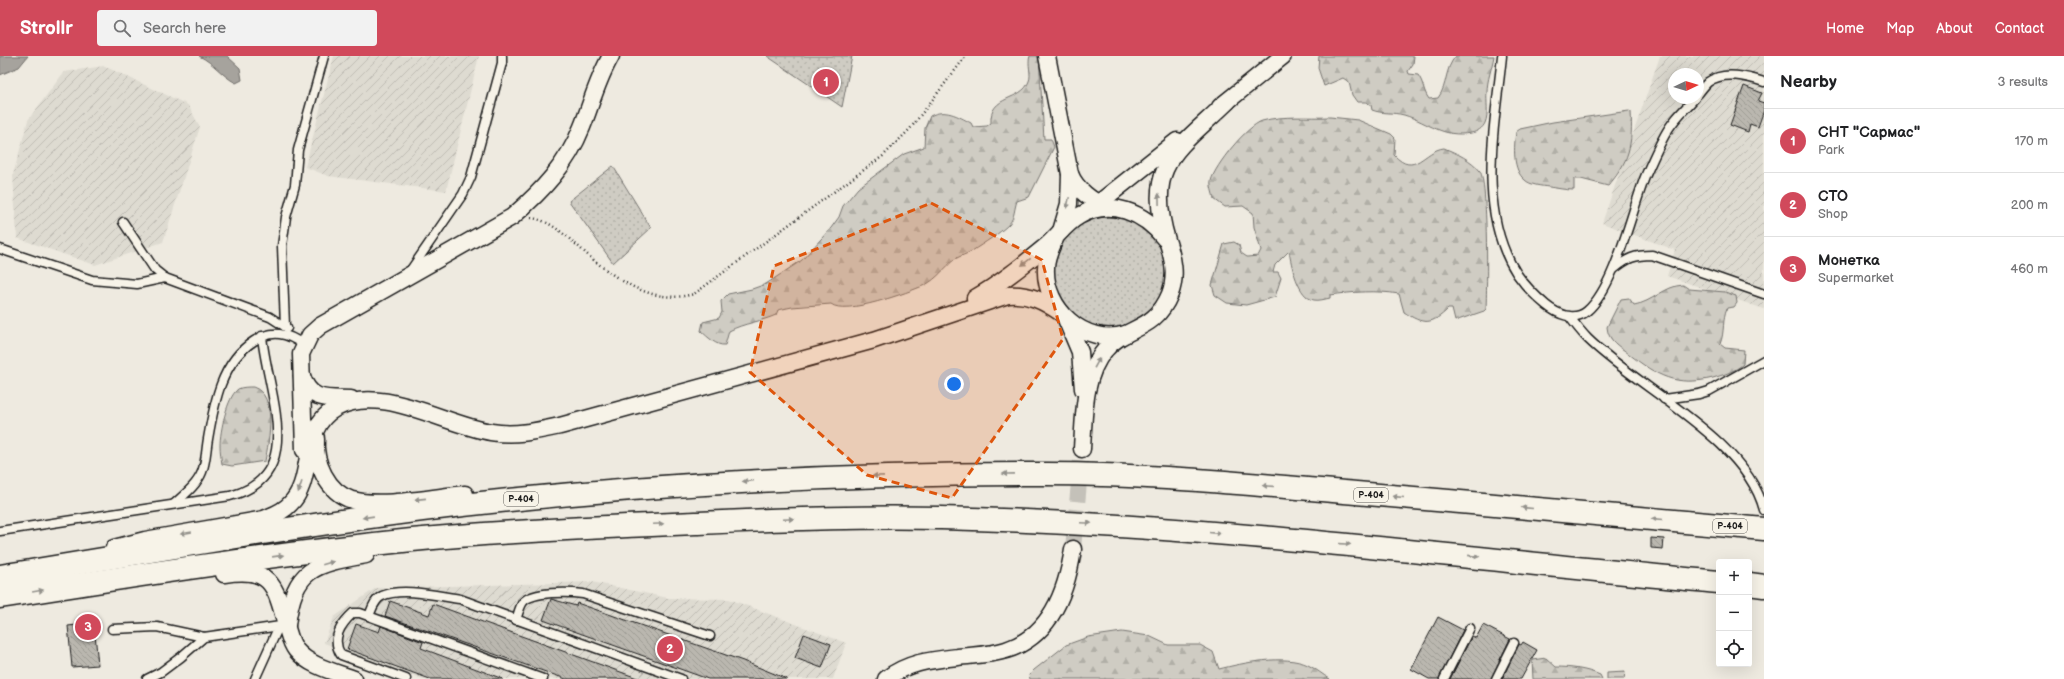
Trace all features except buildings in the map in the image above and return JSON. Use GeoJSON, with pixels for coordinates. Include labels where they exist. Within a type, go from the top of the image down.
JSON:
{"type":"FeatureCollection","features":[{"type":"Feature","properties":{"kind":"highway","name":"Р-404"},"geometry":{"type":"LineString","coordinates":[[0,598],[74,575],[317,524],[416,511],[626,489],[804,478],[1047,474],[1106,475],[1278,487],[1764,529]]}},
{"type":"Feature","properties":{"kind":"highway","name":"Р-404"},"geometry":{"type":"LineString","coordinates":[[0,576],[74,575],[354,546],[497,534],[628,526],[816,518],[937,518],[1047,521],[1158,528],[1395,548],[1716,582]]}},
{"type":"Feature","properties":{"kind":"highway"},"geometry":{"type":"LineString","coordinates":[[1752,584],[1764,586]]}},
{"type":"Feature","properties":{"kind":"street"},"geometry":{"type":"LineString","coordinates":[[305,466],[300,368],[301,354],[310,335],[320,326],[512,217],[540,193],[558,170],[581,128],[599,77],[611,56]]}},
{"type":"Feature","properties":{"kind":"street"},"geometry":{"type":"LineString","coordinates":[[1047,56],[1070,174],[1069,204],[1058,234],[1048,254],[1046,279],[1053,301],[1062,315],[1080,352],[1085,414]]}},
{"type":"Feature","properties":{"kind":"street"},"geometry":{"type":"LineString","coordinates":[[945,314],[985,292],[1006,278],[1078,216],[1100,207],[1283,56]]}},
{"type":"Feature","properties":{"kind":"street"},"geometry":{"type":"LineString","coordinates":[[1082,449],[1085,414],[1093,370],[1105,350],[1114,342],[1138,329],[1154,318],[1169,296],[1174,276],[1170,251],[1160,212],[1159,186],[1162,175],[1166,166],[1176,152],[1228,101]]}},
{"type":"Feature","properties":{"kind":"street"},"geometry":{"type":"LineString","coordinates":[[1070,174],[1078,188],[1100,207],[1126,210],[1147,219],[1160,233],[1170,251]]}},
{"type":"Feature","properties":{"kind":"street"},"geometry":{"type":"LineString","coordinates":[[300,368],[305,384],[310,392],[317,396],[386,401],[476,429],[492,432],[524,433],[560,426],[874,340],[994,298],[1016,294],[1037,299],[1076,326],[1096,334],[1114,336],[1138,329]]}},
{"type":"Feature","properties":{"kind":"street"},"geometry":{"type":"LineString","coordinates":[[74,575],[112,548],[145,540],[264,519],[278,513],[292,503],[302,482],[314,434],[320,424],[334,409],[346,403],[367,399]]}},
{"type":"Feature","properties":{"kind":"street"},"geometry":{"type":"LineString","coordinates":[[320,424],[315,439],[321,470],[328,482],[339,493],[350,499],[361,502],[391,502],[565,486],[626,489]]}},
{"type":"Feature","properties":{"kind":"street"},"geometry":{"type":"LineString","coordinates":[[283,626],[297,585],[303,576],[322,565],[370,554],[456,546],[568,539],[628,526]]}},
{"type":"Feature","properties":{"kind":"street"},"geometry":{"type":"LineString","coordinates":[[886,679],[898,670],[914,663],[1007,650],[1033,636],[1044,625],[1062,595],[1073,548]]}},
{"type":"Feature","properties":{"kind":"street"},"geometry":{"type":"LineString","coordinates":[[74,575],[117,587],[230,573],[252,572],[266,579],[275,590],[283,626],[292,644],[302,656],[310,661],[354,679]]}},
{"type":"Feature","properties":{"kind":"lane"},"geometry":{"type":"LineString","coordinates":[[285,326],[282,246],[286,217],[295,185],[298,150],[324,56]]}},
{"type":"Feature","properties":{"kind":"lane"},"geometry":{"type":"LineString","coordinates":[[405,277],[463,194],[471,176],[502,63],[502,56]]}},
{"type":"Feature","properties":{"kind":"lane"},"geometry":{"type":"LineString","coordinates":[[1502,56],[1492,156],[1492,195],[1498,228],[1510,263],[1528,290],[1556,313],[1573,317],[1586,312],[1598,298],[1613,270],[1649,169],[1669,128],[1690,104]]}},
{"type":"Feature","properties":{"kind":"lane"},"geometry":{"type":"LineString","coordinates":[[1704,87],[1709,81],[1727,76],[1747,76],[1764,82]]}},
{"type":"Feature","properties":{"kind":"lane"},"geometry":{"type":"LineString","coordinates":[[122,222],[155,270],[165,278],[270,317],[285,326],[304,345]]}},
{"type":"Feature","properties":{"kind":"lane"},"geometry":{"type":"LineString","coordinates":[[0,249],[92,280],[137,284],[165,278]]}},
{"type":"Feature","properties":{"kind":"lane"},"geometry":{"type":"LineString","coordinates":[[1613,270],[1626,260],[1636,255],[1652,255],[1764,294]]}},
{"type":"Feature","properties":{"kind":"lane"},"geometry":{"type":"LineString","coordinates":[[1569,316],[1588,339],[1732,454],[1760,496],[1764,510]]}},
{"type":"Feature","properties":{"kind":"lane"},"geometry":{"type":"LineString","coordinates":[[174,504],[195,484],[203,470],[212,415],[218,390],[227,370],[248,345],[262,336],[271,333],[286,334],[304,345]]}},
{"type":"Feature","properties":{"kind":"lane"},"geometry":{"type":"LineString","coordinates":[[0,531],[234,494],[258,484],[270,471],[275,458],[277,434],[262,336]]}},
{"type":"Feature","properties":{"kind":"lane"},"geometry":{"type":"LineString","coordinates":[[1664,399],[1709,391],[1764,360]]}},
{"type":"Feature","properties":{"kind":"lane"},"geometry":{"type":"LineString","coordinates":[[368,616],[374,603],[381,596],[397,592],[431,594],[460,599],[681,679]]}},
{"type":"Feature","properties":{"kind":"lane"},"geometry":{"type":"LineString","coordinates":[[516,620],[524,602],[534,596],[570,592],[583,594],[710,636]]}},
{"type":"Feature","properties":{"kind":"lane"},"geometry":{"type":"LineString","coordinates":[[406,679],[341,655],[337,649],[336,642],[338,632],[347,618],[353,613],[360,613],[543,679]]}},
{"type":"Feature","properties":{"kind":"lane"},"geometry":{"type":"LineString","coordinates":[[112,629],[157,627],[204,637],[283,626]]}},
{"type":"Feature","properties":{"kind":"lane"},"geometry":{"type":"LineString","coordinates":[[255,679],[283,626]]}},
{"type":"Feature","properties":{"kind":"lane"},"geometry":{"type":"LineString","coordinates":[[1444,679],[1470,628]]}},
{"type":"Feature","properties":{"kind":"lane"},"geometry":{"type":"LineString","coordinates":[[147,679],[161,672],[182,657],[204,637]]}},
{"type":"Feature","properties":{"kind":"lane"},"geometry":{"type":"LineString","coordinates":[[1496,679],[1514,643]]}},
{"type":"Feature","properties":{"kind":"path"},"geometry":{"type":"LineString","coordinates":[[512,217],[534,218],[549,224],[567,236],[596,262],[621,280],[640,291],[656,296],[672,298],[694,294],[883,156],[910,129],[966,56]]}},
{"type":"Feature","properties":{"kind":"highlighted area"},"geometry":{"type":"Polygon","coordinates":[[[931,203],[1042,260],[1063,339],[952,498],[867,475],[750,372],[774,266],[931,203]]]}},
{"type":"Feature","properties":{"kind":"shaded area"},"geometry":{"type":"Polygon","coordinates":[[[0,56],[28,56],[19,67],[0,75],[0,56]]]}},
{"type":"Feature","properties":{"kind":"shaded area"},"geometry":{"type":"Polygon","coordinates":[[[199,56],[227,56],[240,68],[242,80],[236,83],[199,56]]]}},
{"type":"Feature","properties":{"kind":"shaded area"},"geometry":{"type":"Polygon","coordinates":[[[334,56],[479,56],[446,191],[328,176],[305,167],[334,56]]]}},
{"type":"Feature","properties":{"kind":"shaded area"},"geometry":{"type":"Polygon","coordinates":[[[1660,56],[1764,56],[1764,309],[1667,276],[1675,250],[1602,223],[1660,56]]]}},
{"type":"Feature","properties":{"kind":"shaded area"},"geometry":{"type":"Polygon","coordinates":[[[104,66],[188,105],[200,127],[163,242],[95,265],[17,238],[13,175],[28,120],[64,72],[104,66]]]}},
{"type":"Feature","properties":{"kind":"shaded area"},"geometry":{"type":"Polygon","coordinates":[[[592,582],[668,598],[729,599],[846,643],[833,679],[423,679],[324,643],[334,617],[376,588],[592,582]]]}},
{"type":"Feature","properties":{"kind":"green space"},"geometry":{"type":"Polygon","coordinates":[[[767,56],[852,56],[842,107],[767,56]]]}},
{"type":"Feature","properties":{"kind":"green space"},"geometry":{"type":"Polygon","coordinates":[[[1030,56],[1039,56],[1044,139],[1051,139],[1054,147],[1029,197],[1017,201],[1012,219],[1005,228],[972,251],[955,259],[925,285],[892,297],[877,302],[849,307],[838,307],[831,304],[792,307],[778,310],[776,315],[729,331],[725,345],[715,343],[701,331],[703,322],[719,318],[722,312],[721,301],[728,294],[752,289],[766,284],[802,260],[831,228],[839,217],[843,206],[858,188],[904,154],[924,147],[925,128],[930,116],[941,113],[951,114],[971,123],[973,127],[987,126],[991,123],[992,114],[995,107],[1025,88],[1030,78],[1030,56]]]}},
{"type":"Feature","properties":{"kind":"green space"},"geometry":{"type":"Polygon","coordinates":[[[1319,56],[1414,56],[1413,64],[1408,71],[1409,74],[1418,75],[1429,99],[1438,98],[1452,61],[1456,56],[1494,56],[1488,83],[1487,116],[1485,123],[1478,131],[1461,134],[1452,133],[1436,129],[1404,115],[1372,110],[1371,105],[1366,102],[1357,102],[1352,95],[1349,82],[1343,78],[1324,86],[1318,68],[1319,56]]]}},
{"type":"Feature","properties":{"kind":"green space"},"geometry":{"type":"Polygon","coordinates":[[[1629,111],[1631,112],[1631,134],[1628,152],[1621,169],[1608,186],[1581,179],[1574,179],[1574,190],[1564,189],[1539,186],[1527,182],[1521,176],[1515,158],[1516,132],[1520,129],[1553,122],[1629,111]]]}},
{"type":"Feature","properties":{"kind":"green space"},"geometry":{"type":"Polygon","coordinates":[[[1287,117],[1330,117],[1358,120],[1391,134],[1395,138],[1394,155],[1401,161],[1408,164],[1419,161],[1431,153],[1444,148],[1468,160],[1477,167],[1483,180],[1486,215],[1487,280],[1486,309],[1484,311],[1455,321],[1452,309],[1448,309],[1437,318],[1422,321],[1404,312],[1399,294],[1382,292],[1356,292],[1330,295],[1330,298],[1314,300],[1308,298],[1296,280],[1289,251],[1275,265],[1273,272],[1278,272],[1281,278],[1275,297],[1246,305],[1227,303],[1215,295],[1212,285],[1224,244],[1234,242],[1239,245],[1241,253],[1247,257],[1258,256],[1261,250],[1254,227],[1253,213],[1243,206],[1225,207],[1214,199],[1211,181],[1225,156],[1248,130],[1262,121],[1287,117]]]}},
{"type":"Feature","properties":{"kind":"green space"},"geometry":{"type":"Polygon","coordinates":[[[613,166],[651,228],[613,263],[569,201],[613,166]]]}},
{"type":"Feature","properties":{"kind":"green space"},"geometry":{"type":"Polygon","coordinates":[[[1110,216],[1131,220],[1150,232],[1162,251],[1166,272],[1162,293],[1150,312],[1131,324],[1110,328],[1089,324],[1070,312],[1058,293],[1054,272],[1058,251],[1070,232],[1089,220],[1110,216]]]}},
{"type":"Feature","properties":{"kind":"green space"},"geometry":{"type":"Polygon","coordinates":[[[1683,285],[1689,289],[1725,292],[1736,296],[1737,303],[1734,307],[1727,308],[1725,312],[1720,344],[1725,348],[1744,350],[1743,364],[1737,369],[1713,378],[1700,380],[1688,381],[1668,378],[1658,374],[1639,362],[1618,346],[1609,336],[1607,327],[1621,299],[1629,298],[1634,305],[1647,301],[1670,288],[1683,285]]]}},
{"type":"Feature","properties":{"kind":"green space"},"geometry":{"type":"Polygon","coordinates":[[[243,387],[253,387],[261,392],[266,399],[269,409],[270,431],[265,461],[232,466],[222,464],[220,439],[227,407],[234,393],[238,389],[243,387]]]}},
{"type":"Feature","properties":{"kind":"green space"},"geometry":{"type":"Polygon","coordinates":[[[1122,632],[1149,636],[1168,645],[1200,645],[1213,652],[1219,669],[1240,664],[1287,660],[1308,665],[1330,679],[1030,679],[1029,675],[1034,670],[1066,645],[1088,637],[1122,632]]]}},
{"type":"Feature","properties":{"kind":"green space"},"geometry":{"type":"Polygon","coordinates":[[[1546,658],[1556,667],[1589,671],[1600,675],[1602,679],[1533,679],[1532,660],[1546,658]]]}},
{"type":"Feature","properties":{"kind":"green space"},"geometry":{"type":"Polygon","coordinates":[[[1625,672],[1624,679],[1607,679],[1607,673],[1625,672]]]}},
{"type":"Feature","properties":{"kind":"tunnel"},"geometry":{"type":"LineString","coordinates":[[1073,549],[1082,449]]}},
{"type":"Feature","properties":{"kind":"place","name":"СНТ \"Сармас\""},"geometry":{"type":"Point","coordinates":[826,82]}},
{"type":"Feature","properties":{"kind":"place","name":"Монетка"},"geometry":{"type":"Point","coordinates":[88,627]}},
{"type":"Feature","properties":{"kind":"place","name":"СТО"},"geometry":{"type":"Point","coordinates":[670,649]}}]}
